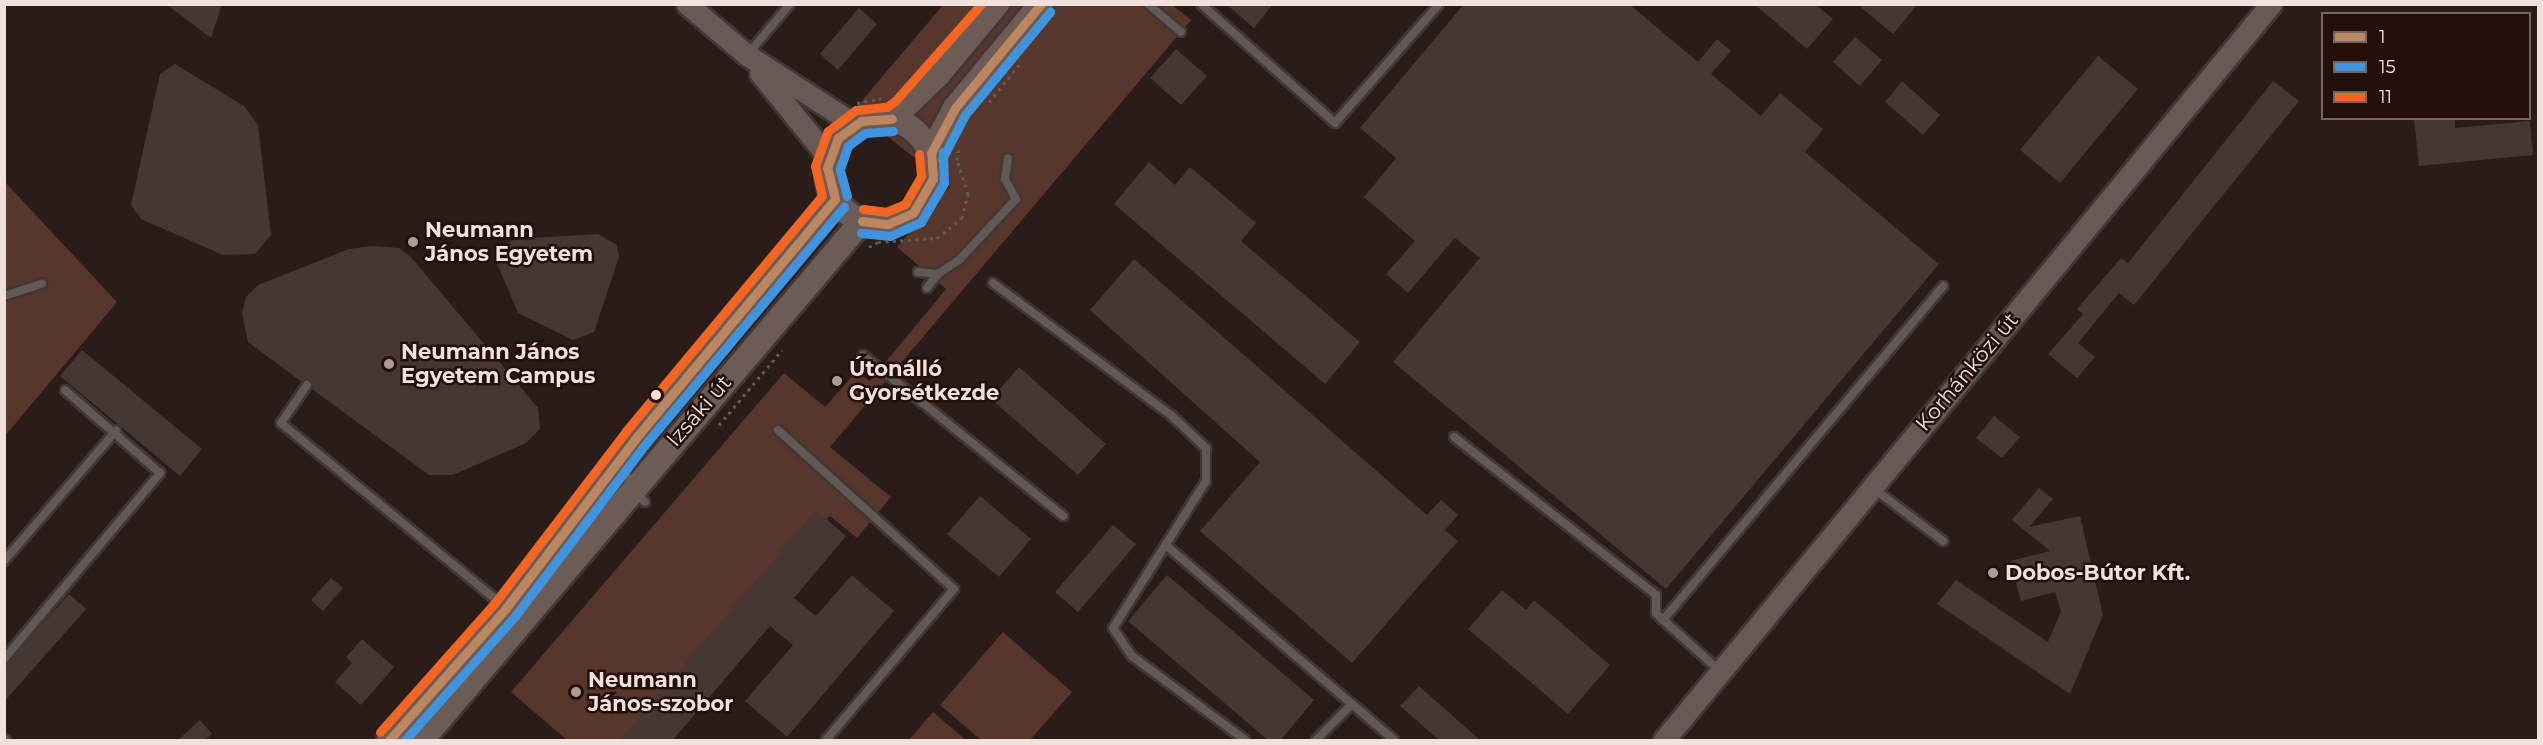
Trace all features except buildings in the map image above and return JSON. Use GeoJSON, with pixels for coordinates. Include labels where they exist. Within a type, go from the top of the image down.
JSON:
{"type":"FeatureCollection","features":[{"type":"Feature","properties":{"kind":"main road"},"geometry":{"type":"LineString","coordinates":[[891,107],[920,135],[931,153],[933,179],[913,213],[888,224],[862,221],[834,199],[827,179],[828,157],[838,138],[854,124],[891,107],[937,76],[998,4]]}},
{"type":"Feature","properties":{"kind":"main road"},"geometry":{"type":"LineString","coordinates":[[931,153],[955,108],[1041,4]]}},
{"type":"Feature","properties":{"kind":"main road","name":"Izsáki út"},"geometry":{"type":"LineString","coordinates":[[389,741],[506,608],[635,439],[834,199]]}},
{"type":"Feature","properties":{"kind":"main road","name":"Izsáki út"},"geometry":{"type":"LineString","coordinates":[[426,739],[638,496],[862,221]]}},
{"type":"Feature","properties":{"kind":"street"},"geometry":{"type":"LineString","coordinates":[[687,4],[747,55],[854,124]]}},
{"type":"Feature","properties":{"kind":"street","name":"Korhánközi út"},"geometry":{"type":"LineString","coordinates":[[1664,741],[2271,4]]}},
{"type":"Feature","properties":{"kind":"street"},"geometry":{"type":"LineString","coordinates":[[747,55],[828,157]]}},
{"type":"Feature","properties":{"kind":"lane"},"geometry":{"type":"LineString","coordinates":[[747,55],[790,4]]}},
{"type":"Feature","properties":{"kind":"lane"},"geometry":{"type":"LineString","coordinates":[[1148,4],[1181,32]]}},
{"type":"Feature","properties":{"kind":"lane"},"geometry":{"type":"LineString","coordinates":[[1201,4],[1335,123],[1439,4]]}},
{"type":"Feature","properties":{"kind":"lane"},"geometry":{"type":"LineString","coordinates":[[927,288],[938,274],[959,260],[1016,199],[1005,179],[1008,158]]}},
{"type":"Feature","properties":{"kind":"lane"},"geometry":{"type":"LineString","coordinates":[[918,272],[938,274]]}},
{"type":"Feature","properties":{"kind":"lane"},"geometry":{"type":"LineString","coordinates":[[993,283],[1172,416],[1206,448],[1206,481],[1168,547],[1113,628],[1132,656],[1245,741]]}},
{"type":"Feature","properties":{"kind":"lane"},"geometry":{"type":"LineString","coordinates":[[4,296],[42,284]]}},
{"type":"Feature","properties":{"kind":"lane"},"geometry":{"type":"LineString","coordinates":[[1663,620],[1943,286]]}},
{"type":"Feature","properties":{"kind":"lane"},"geometry":{"type":"LineString","coordinates":[[863,355],[1063,516]]}},
{"type":"Feature","properties":{"kind":"lane"},"geometry":{"type":"LineString","coordinates":[[307,385],[281,423],[506,608]]}},
{"type":"Feature","properties":{"kind":"lane"},"geometry":{"type":"LineString","coordinates":[[4,659],[160,473],[116,431],[65,390]]}},
{"type":"Feature","properties":{"kind":"lane"},"geometry":{"type":"LineString","coordinates":[[778,430],[954,589],[826,741]]}},
{"type":"Feature","properties":{"kind":"lane"},"geometry":{"type":"LineString","coordinates":[[4,561],[116,431]]}},
{"type":"Feature","properties":{"kind":"lane"},"geometry":{"type":"LineString","coordinates":[[1454,437],[1656,595],[1656,613],[1720,671]]}},
{"type":"Feature","properties":{"kind":"lane"},"geometry":{"type":"LineString","coordinates":[[635,439],[626,473],[638,496]]}},
{"type":"Feature","properties":{"kind":"lane"},"geometry":{"type":"LineString","coordinates":[[1872,487],[1943,541]]}},
{"type":"Feature","properties":{"kind":"lane"},"geometry":{"type":"LineString","coordinates":[[1168,547],[1394,741]]}},
{"type":"Feature","properties":{"kind":"lane"},"geometry":{"type":"LineString","coordinates":[[1316,741],[1352,704]]}},
{"type":"Feature","properties":{"kind":"lane"},"geometry":{"type":"LineString","coordinates":[[406,720],[426,739]]}},
{"type":"Feature","properties":{"kind":"path"},"geometry":{"type":"LineString","coordinates":[[982,110],[1022,63]]}},
{"type":"Feature","properties":{"kind":"path"},"geometry":{"type":"LineString","coordinates":[[845,101],[854,104],[891,107]]}},
{"type":"Feature","properties":{"kind":"path"},"geometry":{"type":"LineString","coordinates":[[866,249],[878,242],[937,238],[962,218],[968,194],[957,160],[960,142]]}},
{"type":"Feature","properties":{"kind":"path"},"geometry":{"type":"LineString","coordinates":[[716,428],[789,341]]}},
{"type":"Feature","properties":{"kind":"shaded area"},"geometry":{"type":"Polygon","coordinates":[[[943,5],[1172,5],[1191,20],[830,447],[891,497],[857,538],[830,516],[739,601],[641,740],[567,740],[511,692],[784,373],[825,407],[856,372],[870,381],[946,289],[897,247],[950,186],[854,110],[943,5]]]}},
{"type":"Feature","properties":{"kind":"shaded area"},"geometry":{"type":"Polygon","coordinates":[[[5,182],[117,302],[5,436],[5,182]]]}},
{"type":"Feature","properties":{"kind":"shaded area"},"geometry":{"type":"Polygon","coordinates":[[[1003,632],[1072,692],[1030,740],[981,740],[940,705],[1003,632]]]}},
{"type":"Feature","properties":{"kind":"shaded area"},"geometry":{"type":"Polygon","coordinates":[[[933,712],[966,740],[909,740],[933,712]]]}},
{"type":"Feature","properties":{"kind":"transit line","name":"11"},"geometry":{"type":"LineString","coordinates":[[380,732],[497,600],[626,431],[822,196],[815,166],[828,131],[856,110],[887,107],[895,101],[981,4]]}},
{"type":"Feature","properties":{"kind":"transit line","name":"1"},"geometry":{"type":"LineString","coordinates":[[931,153],[955,108],[1041,4]]}},
{"type":"Feature","properties":{"kind":"transit line","name":"15"},"geometry":{"type":"LineString","coordinates":[[942,159],[965,115],[1050,12]]}},
{"type":"Feature","properties":{"kind":"transit line","name":"1"},"geometry":{"type":"LineString","coordinates":[[835,199],[827,168],[838,138],[861,121],[892,119]]}},
{"type":"Feature","properties":{"kind":"transit line","name":"15"},"geometry":{"type":"LineString","coordinates":[[847,196],[840,169],[848,146],[865,133],[893,131]]}},
{"type":"Feature","properties":{"kind":"transit line","name":"15"},"geometry":{"type":"LineString","coordinates":[[861,233],[890,236],[921,222],[944,183],[943,152]]}},
{"type":"Feature","properties":{"kind":"transit line","name":"1"},"geometry":{"type":"LineString","coordinates":[[862,221],[888,224],[913,213],[933,179],[931,153]]}},
{"type":"Feature","properties":{"kind":"transit line","name":"11"},"geometry":{"type":"LineString","coordinates":[[863,209],[886,212],[905,204],[921,176],[919,154]]}},
{"type":"Feature","properties":{"kind":"transit line","name":"1"},"geometry":{"type":"LineString","coordinates":[[389,740],[506,608],[635,439],[835,199]]}},
{"type":"Feature","properties":{"kind":"transit line","name":"15"},"geometry":{"type":"LineString","coordinates":[[405,740],[515,616],[644,446],[844,207]]}},
{"type":"Feature","properties":{"kind":"place","name":"Neumann János Egyetem"},"geometry":{"type":"Point","coordinates":[413,242]}},
{"type":"Feature","properties":{"kind":"place","name":"Neumann János Egyetem Campus"},"geometry":{"type":"Point","coordinates":[389,364]}},
{"type":"Feature","properties":{"kind":"place","name":"Útonálló Gyorsétkezde"},"geometry":{"type":"Point","coordinates":[837,381]}},
{"type":"Feature","properties":{"kind":"place","name":"Dobos-Bútor Kft."},"geometry":{"type":"Point","coordinates":[1993,573]}},
{"type":"Feature","properties":{"kind":"place","name":"Neumann János-szobor"},"geometry":{"type":"Point","coordinates":[576,692]}}]}
